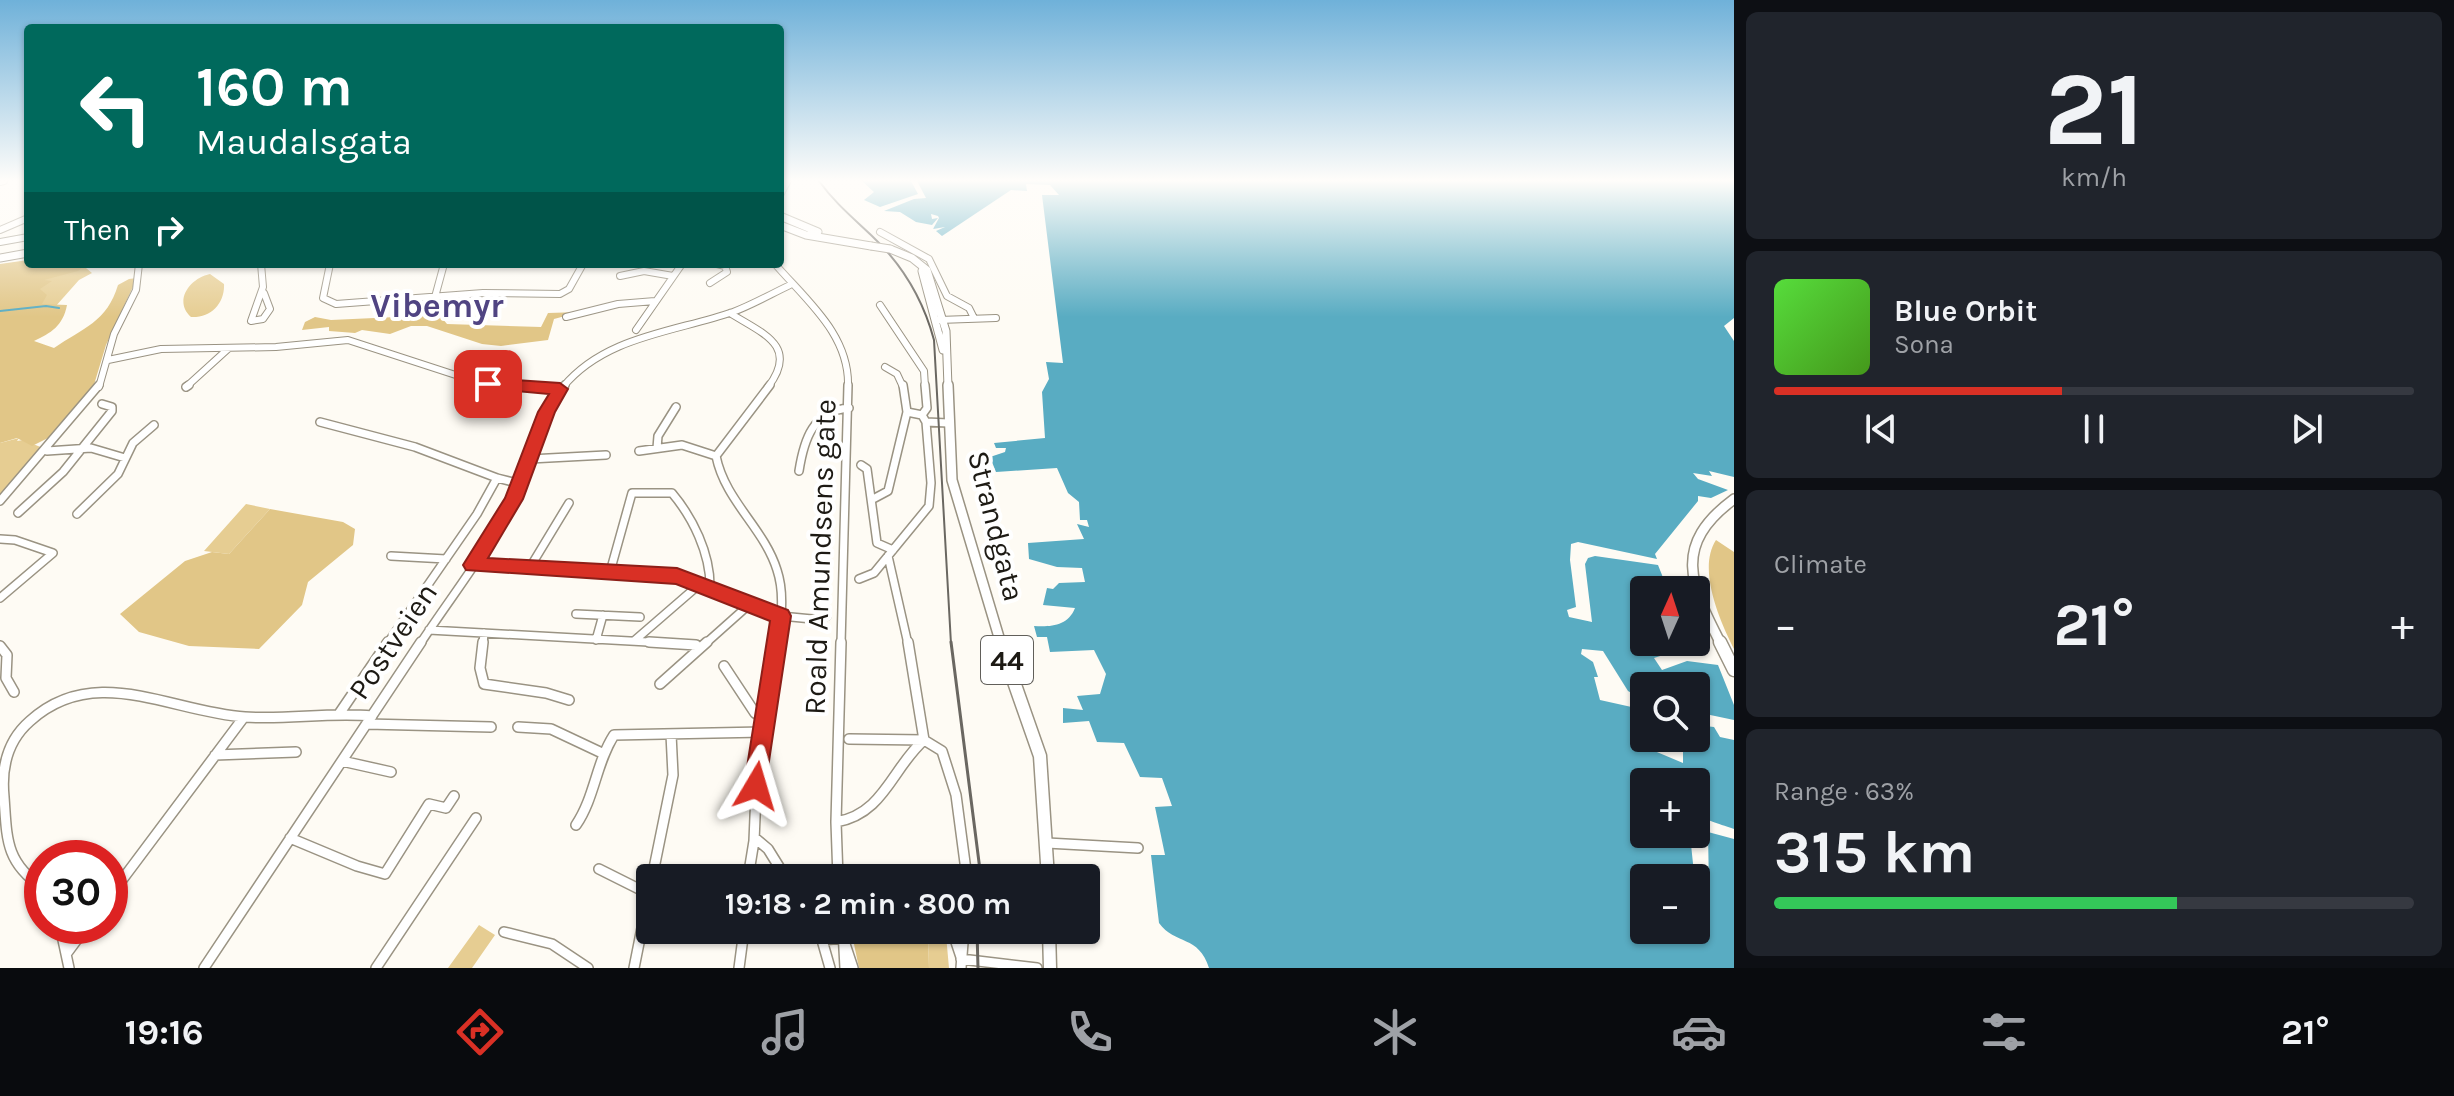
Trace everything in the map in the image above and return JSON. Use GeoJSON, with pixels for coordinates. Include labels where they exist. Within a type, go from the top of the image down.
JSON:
{"type":"FeatureCollection","features":[{"type":"Feature","properties":{"kind":"main road","name":"44"},"geometry":{"type":"LineString","coordinates":[[804,226],[840,241]]}},
{"type":"Feature","properties":{"kind":"main road","name":"44"},"geometry":{"type":"LineString","coordinates":[[784,227],[806,235],[840,241]]}},
{"type":"Feature","properties":{"kind":"main road","name":"Strandgata"},"geometry":{"type":"LineString","coordinates":[[840,241],[890,249],[917,261],[941,321],[949,348],[950,468],[990,614],[1040,756],[1048,864]]}},
{"type":"Feature","properties":{"kind":"main road"},"geometry":{"type":"LineString","coordinates":[[0,258],[24,254]]}},
{"type":"Feature","properties":{"kind":"main road"},"geometry":{"type":"LineString","coordinates":[[1734,499],[1703,523],[1694,540],[1691,560],[1700,598],[1734,670]]}},
{"type":"Feature","properties":{"kind":"main road"},"geometry":{"type":"LineString","coordinates":[[1049,944],[1050,968]]}},
{"type":"Feature","properties":{"kind":"street"},"geometry":{"type":"LineString","coordinates":[[880,232],[929,259],[947,296],[969,308],[974,318]]}},
{"type":"Feature","properties":{"kind":"street"},"geometry":{"type":"LineString","coordinates":[[0,242],[24,238]]}},
{"type":"Feature","properties":{"kind":"street"},"geometry":{"type":"LineString","coordinates":[[0,501],[47,451],[98,388],[115,331],[141,275],[140,268]]}},
{"type":"Feature","properties":{"kind":"street"},"geometry":{"type":"LineString","coordinates":[[262,268],[264,293],[251,321],[263,319],[270,309],[264,293]]}},
{"type":"Feature","properties":{"kind":"street"},"geometry":{"type":"LineString","coordinates":[[329,268],[323,298],[333,303],[560,294],[569,289],[581,268]]}},
{"type":"Feature","properties":{"kind":"street"},"geometry":{"type":"LineString","coordinates":[[435,297],[443,268]]}},
{"type":"Feature","properties":{"kind":"street"},"geometry":{"type":"LineString","coordinates":[[636,330],[679,268]]}},
{"type":"Feature","properties":{"kind":"street"},"geometry":{"type":"LineString","coordinates":[[710,283],[727,272],[726,268]]}},
{"type":"Feature","properties":{"kind":"street","name":"Roald Amundsens gate"},"geometry":{"type":"LineString","coordinates":[[778,268],[845,349],[850,373],[836,822],[838,864]]}},
{"type":"Feature","properties":{"kind":"street"},"geometry":{"type":"LineString","coordinates":[[620,276],[644,271],[673,276]]}},
{"type":"Feature","properties":{"kind":"street","name":"Postveien"},"geometry":{"type":"LineString","coordinates":[[204,968],[503,520],[521,484],[546,412],[560,389],[585,365],[619,346],[730,313],[790,285]]}},
{"type":"Feature","properties":{"kind":"street"},"geometry":{"type":"LineString","coordinates":[[566,317],[618,304],[655,301]]}},
{"type":"Feature","properties":{"kind":"street"},"geometry":{"type":"LineString","coordinates":[[859,579],[874,573],[929,506],[931,483],[924,418],[927,408],[924,371],[880,305]]}},
{"type":"Feature","properties":{"kind":"street"},"geometry":{"type":"LineString","coordinates":[[730,313],[773,341],[780,349],[782,361],[775,378],[716,456],[720,476],[776,565],[781,586],[781,616],[753,811],[755,838],[748,864]]}},
{"type":"Feature","properties":{"kind":"street"},"geometry":{"type":"LineString","coordinates":[[941,321],[996,318]]}},
{"type":"Feature","properties":{"kind":"street"},"geometry":{"type":"LineString","coordinates":[[108,360],[161,349],[348,340],[474,381],[560,389]]}},
{"type":"Feature","properties":{"kind":"street"},"geometry":{"type":"LineString","coordinates":[[186,387],[229,348]]}},
{"type":"Feature","properties":{"kind":"street"},"geometry":{"type":"LineString","coordinates":[[873,499],[888,491],[907,412],[901,380],[897,373],[885,367]]}},
{"type":"Feature","properties":{"kind":"street"},"geometry":{"type":"LineString","coordinates":[[18,513],[63,472],[112,411],[112,407],[102,404]]}},
{"type":"Feature","properties":{"kind":"street"},"geometry":{"type":"LineString","coordinates":[[657,448],[658,436],[676,407]]}},
{"type":"Feature","properties":{"kind":"street"},"geometry":{"type":"LineString","coordinates":[[802,468],[802,446],[812,423],[835,410],[849,408]]}},
{"type":"Feature","properties":{"kind":"street"},"geometry":{"type":"LineString","coordinates":[[907,412],[948,423]]}},
{"type":"Feature","properties":{"kind":"street"},"geometry":{"type":"LineString","coordinates":[[320,422],[415,447],[521,484]]}},
{"type":"Feature","properties":{"kind":"street"},"geometry":{"type":"LineString","coordinates":[[77,514],[118,474],[133,443],[154,425]]}},
{"type":"Feature","properties":{"kind":"street"},"geometry":{"type":"LineString","coordinates":[[639,451],[682,445],[716,456]]}},
{"type":"Feature","properties":{"kind":"street"},"geometry":{"type":"LineString","coordinates":[[47,451],[96,449],[125,458]]}},
{"type":"Feature","properties":{"kind":"street"},"geometry":{"type":"LineString","coordinates":[[530,459],[606,455]]}},
{"type":"Feature","properties":{"kind":"street"},"geometry":{"type":"LineString","coordinates":[[861,465],[867,469],[877,543],[891,553],[917,684],[924,740]]}},
{"type":"Feature","properties":{"kind":"street"},"geometry":{"type":"LineString","coordinates":[[446,559],[497,478]]}},
{"type":"Feature","properties":{"kind":"street"},"geometry":{"type":"LineString","coordinates":[[610,572],[632,493],[672,493],[696,533],[711,573],[706,585],[634,641]]}},
{"type":"Feature","properties":{"kind":"street"},"geometry":{"type":"LineString","coordinates":[[529,569],[569,503]]}},
{"type":"Feature","properties":{"kind":"street"},"geometry":{"type":"LineString","coordinates":[[0,539],[15,540],[53,553],[0,598]]}},
{"type":"Feature","properties":{"kind":"street","name":"Postveien"},"geometry":{"type":"LineString","coordinates":[[391,556],[446,559]]}},
{"type":"Feature","properties":{"kind":"street","name":"Postveien"},"geometry":{"type":"LineString","coordinates":[[339,714],[446,559]]}},
{"type":"Feature","properties":{"kind":"street"},"geometry":{"type":"LineString","coordinates":[[473,565],[677,576],[781,616],[812,619],[827,616]]}},
{"type":"Feature","properties":{"kind":"street"},"geometry":{"type":"LineString","coordinates":[[660,684],[751,603]]}},
{"type":"Feature","properties":{"kind":"street"},"geometry":{"type":"LineString","coordinates":[[576,614],[640,617]]}},
{"type":"Feature","properties":{"kind":"street"},"geometry":{"type":"LineString","coordinates":[[596,640],[603,615]]}},
{"type":"Feature","properties":{"kind":"street"},"geometry":{"type":"LineString","coordinates":[[429,630],[696,645]]}},
{"type":"Feature","properties":{"kind":"street"},"geometry":{"type":"LineString","coordinates":[[484,633],[480,668],[484,684],[546,693],[569,700]]}},
{"type":"Feature","properties":{"kind":"street"},"geometry":{"type":"LineString","coordinates":[[0,646],[7,655],[6,678],[14,692]]}},
{"type":"Feature","properties":{"kind":"street"},"geometry":{"type":"LineString","coordinates":[[724,666],[755,713],[765,719]]}},
{"type":"Feature","properties":{"kind":"street"},"geometry":{"type":"LineString","coordinates":[[24,877],[11,855],[1,774],[4,753],[27,723],[64,697],[102,689],[244,717],[339,714],[369,720]]}},
{"type":"Feature","properties":{"kind":"street"},"geometry":{"type":"LineString","coordinates":[[128,872],[244,717]]}},
{"type":"Feature","properties":{"kind":"street","name":"Postveien"},"geometry":{"type":"LineString","coordinates":[[369,720],[491,727]]}},
{"type":"Feature","properties":{"kind":"street"},"geometry":{"type":"LineString","coordinates":[[518,727],[551,729],[602,753]]}},
{"type":"Feature","properties":{"kind":"street"},"geometry":{"type":"LineString","coordinates":[[576,825],[589,806],[602,753],[614,735],[763,732]]}},
{"type":"Feature","properties":{"kind":"street"},"geometry":{"type":"LineString","coordinates":[[655,864],[673,775],[671,734]]}},
{"type":"Feature","properties":{"kind":"street"},"geometry":{"type":"LineString","coordinates":[[849,739],[924,740],[932,742],[944,754],[961,828],[965,864]]}},
{"type":"Feature","properties":{"kind":"street"},"geometry":{"type":"LineString","coordinates":[[836,822],[850,821],[864,815],[924,740]]}},
{"type":"Feature","properties":{"kind":"street"},"geometry":{"type":"LineString","coordinates":[[215,755],[296,752]]}},
{"type":"Feature","properties":{"kind":"street"},"geometry":{"type":"LineString","coordinates":[[342,761],[391,772]]}},
{"type":"Feature","properties":{"kind":"street"},"geometry":{"type":"LineString","coordinates":[[290,838],[357,866],[385,874],[429,804],[446,808],[454,796]]}},
{"type":"Feature","properties":{"kind":"street"},"geometry":{"type":"LineString","coordinates":[[376,968],[476,818]]}},
{"type":"Feature","properties":{"kind":"street"},"geometry":{"type":"LineString","coordinates":[[755,838],[768,849],[777,864]]}},
{"type":"Feature","properties":{"kind":"street"},"geometry":{"type":"LineString","coordinates":[[1047,843],[1138,848]]}},
{"type":"Feature","properties":{"kind":"street"},"geometry":{"type":"LineString","coordinates":[[599,869],[636,885]]}},
{"type":"Feature","properties":{"kind":"street"},"geometry":{"type":"LineString","coordinates":[[504,932],[552,944],[588,968]]}},
{"type":"Feature","properties":{"kind":"street"},"geometry":{"type":"LineString","coordinates":[[65,944],[69,968]]}},
{"type":"Feature","properties":{"kind":"street"},"geometry":{"type":"LineString","coordinates":[[67,953],[74,944]]}},
{"type":"Feature","properties":{"kind":"street"},"geometry":{"type":"LineString","coordinates":[[634,968],[639,944]]}},
{"type":"Feature","properties":{"kind":"street"},"geometry":{"type":"LineString","coordinates":[[739,968],[742,944]]}},
{"type":"Feature","properties":{"kind":"street"},"geometry":{"type":"LineString","coordinates":[[823,944],[830,968]]}},
{"type":"Feature","properties":{"kind":"street"},"geometry":{"type":"LineString","coordinates":[[844,944],[845,968]]}},
{"type":"Feature","properties":{"kind":"street"},"geometry":{"type":"LineString","coordinates":[[846,944],[853,968]]}},
{"type":"Feature","properties":{"kind":"street"},"geometry":{"type":"LineString","coordinates":[[961,963],[1037,968]]}},
{"type":"Feature","properties":{"kind":"shaded area"},"geometry":{"type":"Polygon","coordinates":[[[24,261],[24,268],[82,268],[44,280],[52,281],[40,289],[47,295],[42,304],[67,305],[63,318],[55,328],[34,341],[54,348],[101,316],[118,285],[137,278],[106,345],[93,388],[54,435],[32,446],[17,438],[0,443],[0,264],[24,261]]]}},
{"type":"Feature","properties":{"kind":"shaded area"},"geometry":{"type":"Polygon","coordinates":[[[24,265],[24,268],[86,268],[92,273],[79,280],[47,316],[0,270],[24,265]]]}},
{"type":"Feature","properties":{"kind":"shaded area"},"geometry":{"type":"Polygon","coordinates":[[[210,274],[224,284],[222,297],[210,312],[191,317],[184,304],[186,291],[196,280],[210,274]]]}},
{"type":"Feature","properties":{"kind":"shaded area"},"geometry":{"type":"Polygon","coordinates":[[[444,299],[442,318],[447,324],[541,327],[548,313],[580,312],[554,319],[548,340],[501,346],[482,344],[427,326],[411,326],[390,334],[362,330],[355,333],[329,331],[329,327],[302,330],[305,322],[315,317],[331,320],[418,316],[427,302],[444,299]]]}},
{"type":"Feature","properties":{"kind":"shaded area"},"geometry":{"type":"Polygon","coordinates":[[[19,438],[17,441],[23,440],[43,448],[0,496],[0,443],[19,438]]]}},
{"type":"Feature","properties":{"kind":"shaded area"},"geometry":{"type":"Polygon","coordinates":[[[246,504],[270,509],[229,554],[204,551],[246,504]]]}},
{"type":"Feature","properties":{"kind":"shaded area"},"geometry":{"type":"Polygon","coordinates":[[[270,509],[343,522],[355,529],[353,545],[308,582],[302,605],[259,649],[189,646],[139,632],[120,614],[185,561],[212,552],[229,554],[270,509]]]}},
{"type":"Feature","properties":{"kind":"shaded area"},"geometry":{"type":"Polygon","coordinates":[[[1716,540],[1734,552],[1734,649],[1713,595],[1709,565],[1716,540]]]}},
{"type":"Feature","properties":{"kind":"shaded area"},"geometry":{"type":"Polygon","coordinates":[[[479,925],[495,935],[472,968],[448,968],[479,925]]]}},
{"type":"Feature","properties":{"kind":"shaded area"},"geometry":{"type":"Polygon","coordinates":[[[854,944],[928,944],[929,968],[859,968],[854,944]]]}},
{"type":"Feature","properties":{"kind":"shaded area"},"geometry":{"type":"Polygon","coordinates":[[[928,944],[947,944],[949,968],[929,968],[928,944]]]}},
{"type":"Feature","properties":{"kind":"water"},"geometry":{"type":"Polygon","coordinates":[[[935,226],[957,226],[942,236],[936,231],[945,227],[933,229],[935,226]]]}},
{"type":"Feature","properties":{"kind":"water"},"geometry":{"type":"Polygon","coordinates":[[[1046,226],[1734,226],[1734,318],[1724,326],[1734,341],[1734,477],[1709,471],[1712,476],[1693,473],[1698,479],[1728,490],[1711,498],[1698,496],[1698,501],[1655,554],[1657,559],[1578,542],[1571,544],[1576,607],[1567,610],[1569,617],[1592,622],[1585,564],[1588,558],[1595,556],[1658,565],[1662,576],[1630,576],[1630,656],[1660,656],[1654,658],[1662,670],[1687,661],[1718,665],[1734,705],[1734,720],[1710,715],[1710,672],[1630,672],[1630,692],[1603,651],[1582,649],[1581,654],[1593,662],[1600,700],[1630,707],[1630,752],[1657,752],[1683,763],[1683,752],[1710,752],[1710,727],[1714,727],[1720,737],[1734,740],[1734,829],[1710,821],[1710,768],[1630,768],[1630,848],[1691,848],[1693,864],[1630,864],[1630,944],[1710,944],[1710,833],[1734,839],[1734,968],[1209,968],[1199,950],[1165,930],[1159,923],[1151,855],[1165,855],[1155,807],[1172,806],[1162,778],[1140,777],[1124,743],[1097,742],[1089,721],[1063,723],[1063,708],[1083,710],[1077,696],[1100,694],[1106,674],[1094,650],[1050,652],[1047,637],[1037,637],[1034,626],[1063,622],[1075,608],[1043,605],[1047,588],[1053,589],[1059,583],[1085,582],[1082,568],[1057,567],[1029,559],[1028,543],[1084,539],[1077,524],[1089,527],[1087,520],[1080,520],[1079,502],[1068,493],[1057,468],[996,472],[990,457],[1005,452],[1006,448],[996,448],[994,443],[1045,438],[1042,392],[1049,379],[1046,362],[1063,363],[1046,226]]]}},
{"type":"Feature","properties":{"kind":"waterway"},"geometry":{"type":"LineString","coordinates":[[0,311],[46,306],[59,308]]}},
{"type":"Feature","properties":{"kind":"railway"},"geometry":{"type":"LineString","coordinates":[[861,226],[902,270],[924,310],[934,340],[951,644]]}},
{"type":"Feature","properties":{"kind":"railway"},"geometry":{"type":"LineString","coordinates":[[951,642],[979,864]]}},
{"type":"Feature","properties":{"kind":"railway"},"geometry":{"type":"LineString","coordinates":[[977,944],[978,968]]}},
{"type":"Feature","properties":{"kind":"district","name":"Vibemyr"},"geometry":{"type":"Point","coordinates":[437,306]}},
{"type":"Feature","properties":{"kind":"route"},"geometry":{"type":"LineString","coordinates":[[488,384],[560,389],[546,412],[514,499],[473,565],[666,574],[710,586],[781,616],[756,786]]}}]}
